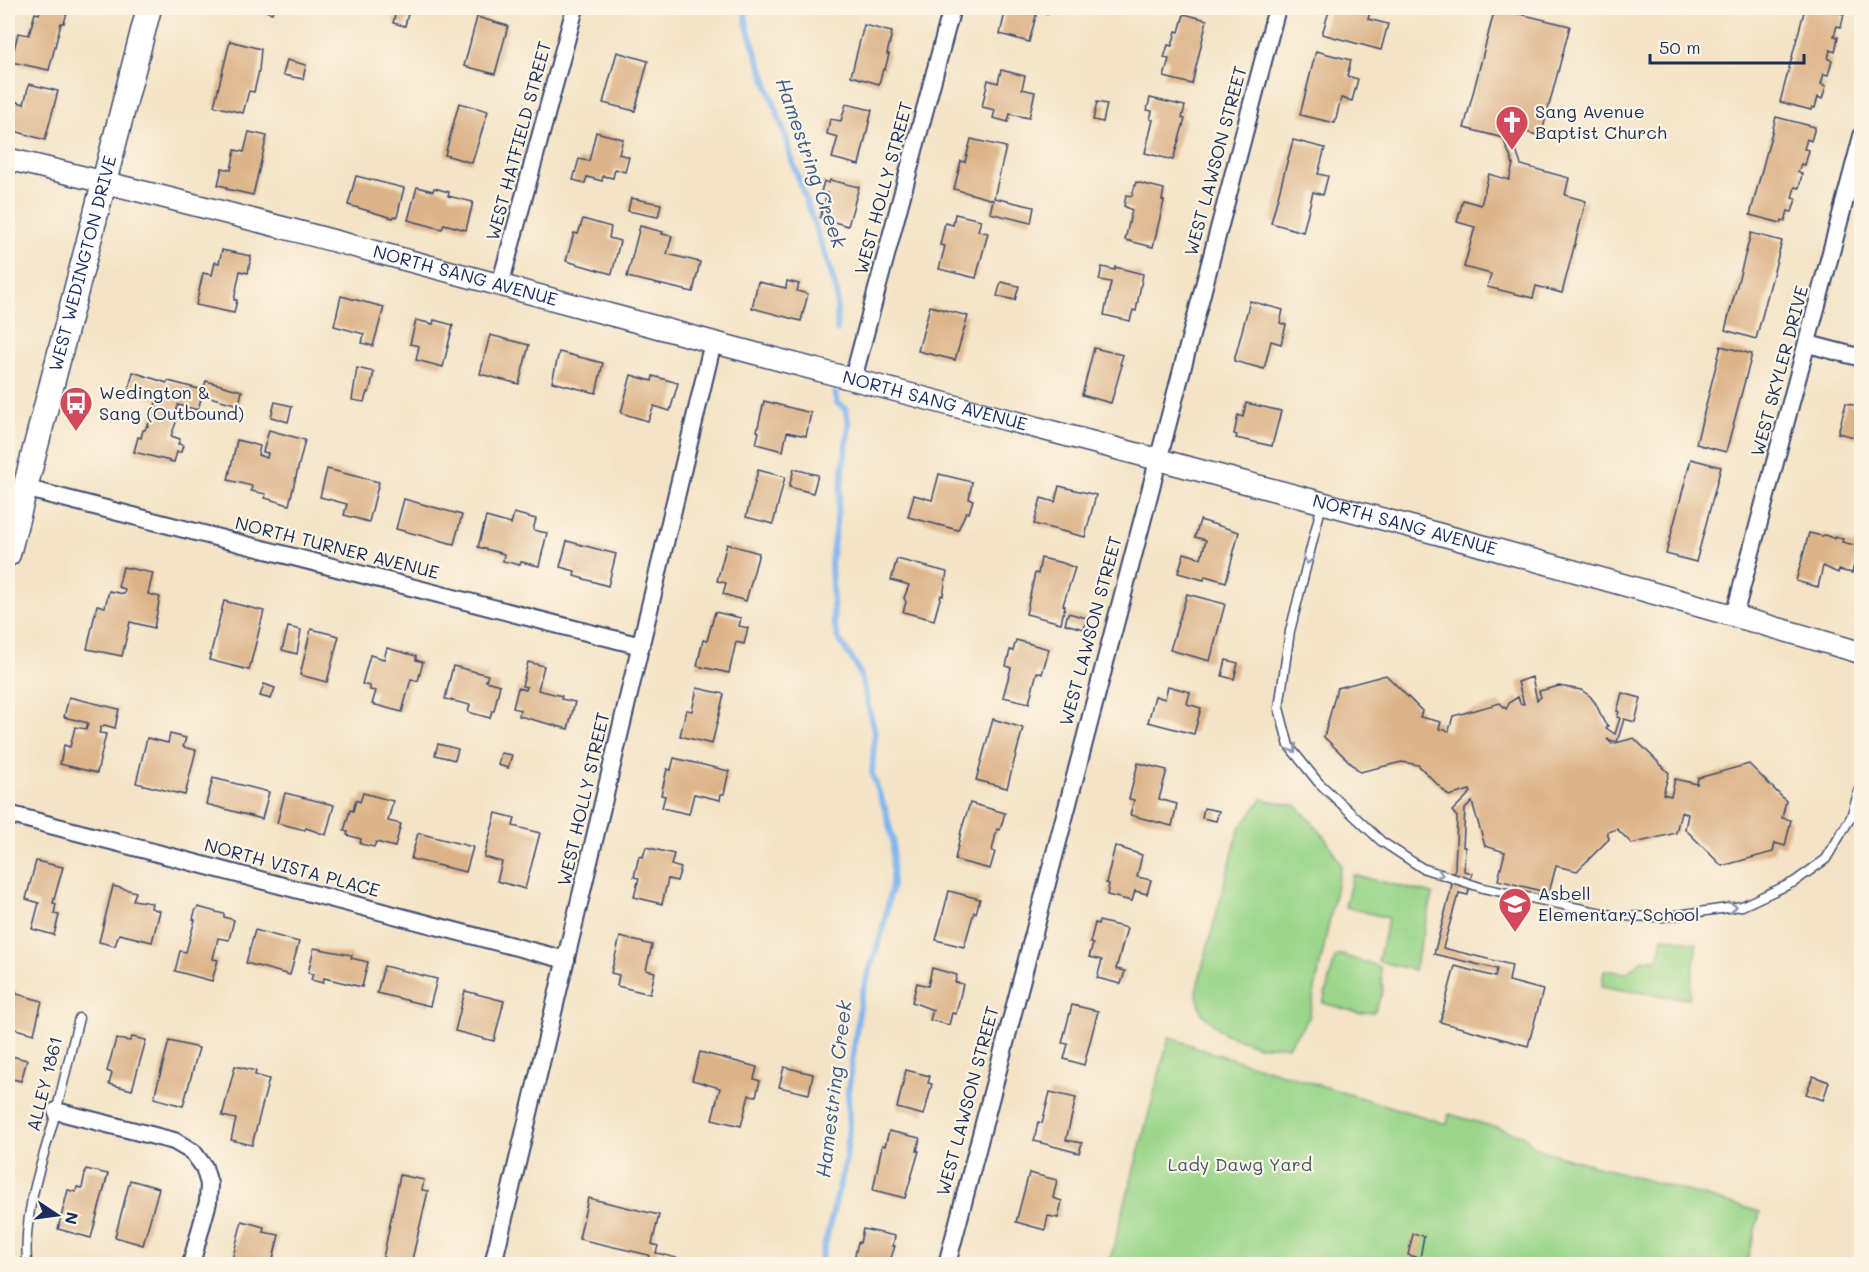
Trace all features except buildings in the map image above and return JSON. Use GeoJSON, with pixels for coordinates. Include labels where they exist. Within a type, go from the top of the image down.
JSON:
{"type":"FeatureCollection","features":[{"type":"Feature","properties":{"kind":"main road","name":"WEST WEDINGTON DRIVE"},"geometry":{"type":"LineString","coordinates":[[8,554],[149,8]]}},
{"type":"Feature","properties":{"kind":"street","name":"WEST HATFIELD STREET"},"geometry":{"type":"LineString","coordinates":[[500,285],[575,8]]}},
{"type":"Feature","properties":{"kind":"street","name":"WEST HOLLY STREET"},"geometry":{"type":"LineString","coordinates":[[854,379],[952,8]]}},
{"type":"Feature","properties":{"kind":"street","name":"WEST LAWSON STREET"},"geometry":{"type":"LineString","coordinates":[[947,1264],[1276,8]]}},
{"type":"Feature","properties":{"kind":"street","name":"WEST SKYLER DRIVE"},"geometry":{"type":"LineString","coordinates":[[1734,616],[1862,136]]}},
{"type":"Feature","properties":{"kind":"street","name":"NORTH SANG AVENUE"},"geometry":{"type":"LineString","coordinates":[[8,159],[500,285],[1157,459],[1862,653]]}},
{"type":"Feature","properties":{"kind":"street","name":"WEST HOLLY STREET"},"geometry":{"type":"LineString","coordinates":[[493,1264],[713,342]]}},
{"type":"Feature","properties":{"kind":"street"},"geometry":{"type":"LineString","coordinates":[[1808,345],[1862,358]]}},
{"type":"Feature","properties":{"kind":"street","name":"NORTH TURNER AVENUE"},"geometry":{"type":"LineString","coordinates":[[24,488],[641,646]]}},
{"type":"Feature","properties":{"kind":"street","name":"NORTH VISTA PLACE"},"geometry":{"type":"LineString","coordinates":[[8,814],[566,960]]}},
{"type":"Feature","properties":{"kind":"street"},"geometry":{"type":"LineString","coordinates":[[56,1111],[174,1141],[193,1152],[204,1167],[209,1184],[208,1202],[191,1264]]}},
{"type":"Feature","properties":{"kind":"lane"},"geometry":{"type":"LineString","coordinates":[[1323,504],[1290,631],[1279,708],[1289,746],[1318,782],[1381,841],[1422,868],[1484,888],[1616,916],[1663,917],[1742,906],[1794,882],[1826,859],[1851,817],[1862,780]]}},
{"type":"Feature","properties":{"kind":"lane","name":"ALLEY 1861"},"geometry":{"type":"LineString","coordinates":[[27,1264],[25,1241],[28,1210],[79,1018]]}},
{"type":"Feature","properties":{"kind":"green space"},"geometry":{"type":"Polygon","coordinates":[[[1262,799],[1297,806],[1324,836],[1341,865],[1309,1018],[1288,1046],[1258,1046],[1224,1033],[1202,1014],[1196,991],[1239,829],[1262,799]]]}},
{"type":"Feature","properties":{"kind":"green space"},"geometry":{"type":"Polygon","coordinates":[[[1353,875],[1433,894],[1414,970],[1378,961],[1388,918],[1345,907],[1353,875]]]}},
{"type":"Feature","properties":{"kind":"green space"},"geometry":{"type":"Polygon","coordinates":[[[1663,937],[1697,943],[1689,999],[1602,987],[1604,970],[1626,973],[1641,961],[1659,958],[1663,937]]]}},
{"type":"Feature","properties":{"kind":"green space"},"geometry":{"type":"Polygon","coordinates":[[[1341,955],[1380,967],[1383,991],[1374,1012],[1359,1013],[1323,1003],[1335,958],[1341,955]]]}},
{"type":"Feature","properties":{"kind":"green space","name":"Lady Dawg Yard"},"geometry":{"type":"Polygon","coordinates":[[[1169,1037],[1207,1051],[1447,1124],[1449,1114],[1522,1135],[1536,1148],[1554,1154],[1760,1212],[1746,1264],[1109,1264],[1169,1037]]]}},
{"type":"Feature","properties":{"kind":"waterway","name":"Hamestring Creek"},"geometry":{"type":"LineString","coordinates":[[744,8],[748,30],[830,269],[837,294],[837,330]]}},
{"type":"Feature","properties":{"kind":"waterway","name":"Hamestring Creek"},"geometry":{"type":"LineString","coordinates":[[820,1264],[846,1160],[849,1129],[848,1092],[861,997],[882,932],[892,885],[893,842],[886,812],[872,773],[875,733],[861,677],[838,638],[834,623],[831,562],[849,424],[845,408],[837,403],[835,394]]}},
{"type":"Feature","properties":{"kind":"place","name":"Sang Avenue Baptist Church"},"geometry":{"type":"Point","coordinates":[1512,151]}},
{"type":"Feature","properties":{"kind":"place","name":"Wedington & Sang (Outbound)"},"geometry":{"type":"Point","coordinates":[76,432]}},
{"type":"Feature","properties":{"kind":"place","name":"Asbell Elementary School"},"geometry":{"type":"Point","coordinates":[1515,933]}}]}
